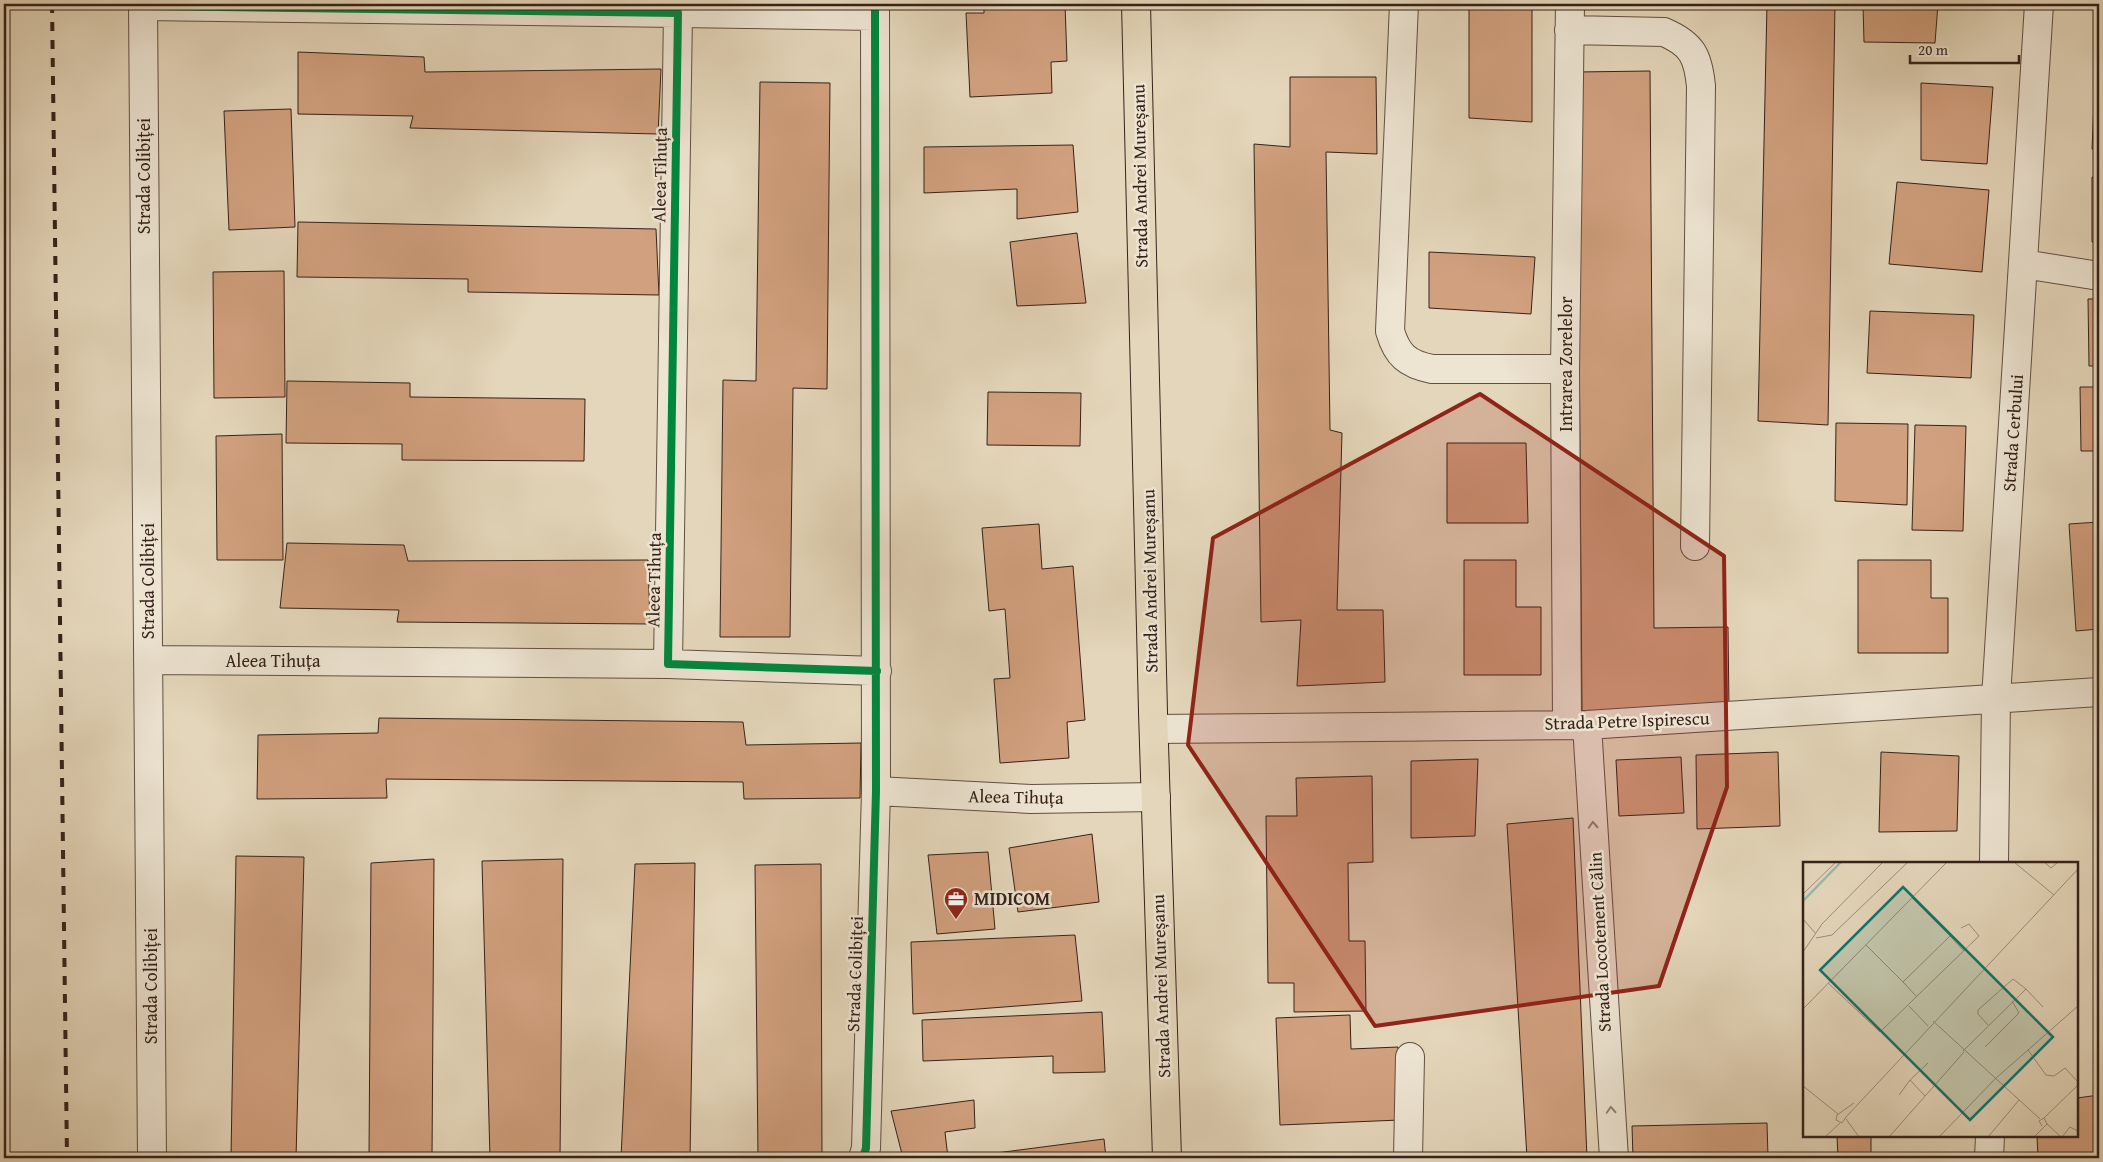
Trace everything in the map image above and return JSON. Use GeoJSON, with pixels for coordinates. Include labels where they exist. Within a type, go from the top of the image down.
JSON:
{"type":"FeatureCollection","features":[{"type":"Feature","properties":{"kind":"main road","name":"Strada Andrei Mureșanu"},"geometry":{"type":"LineString","coordinates":[[1136,4],[1167,1158]]}},
{"type":"Feature","properties":{"kind":"street"},"geometry":{"type":"LineString","coordinates":[[1404,4],[1390,331],[1394,344],[1402,356],[1417,366],[1432,370],[1565,369]]}},
{"type":"Feature","properties":{"kind":"street","name":"Strada Cerbului"},"geometry":{"type":"LineString","coordinates":[[1994,862],[1996,698],[2039,4]]}},
{"type":"Feature","properties":{"kind":"street"},"geometry":{"type":"LineString","coordinates":[[143,5],[678,13],[875,10],[876,791]]}},
{"type":"Feature","properties":{"kind":"street","name":"Strada Colibiței"},"geometry":{"type":"LineString","coordinates":[[143,5],[152,1158]]}},
{"type":"Feature","properties":{"kind":"street","name":"Aleea Tihuța"},"geometry":{"type":"LineString","coordinates":[[668,664],[678,13]]}},
{"type":"Feature","properties":{"kind":"street"},"geometry":{"type":"LineString","coordinates":[[1569,17],[1664,32],[1678,38],[1689,48],[1699,65],[1701,86],[1695,546]]}},
{"type":"Feature","properties":{"kind":"street","name":"Intrarea Zorelelor"},"geometry":{"type":"LineString","coordinates":[[1569,17],[1565,369],[1577,725]]}},
{"type":"Feature","properties":{"kind":"street"},"geometry":{"type":"LineString","coordinates":[[2023,264],[2099,276]]}},
{"type":"Feature","properties":{"kind":"street","name":"Aleea Tihuța"},"geometry":{"type":"LineString","coordinates":[[148,660],[668,664],[877,671]]}},
{"type":"Feature","properties":{"kind":"street","name":"Strada Petre Ispirescu"},"geometry":{"type":"LineString","coordinates":[[1154,729],[1577,725],[2099,692]]}},
{"type":"Feature","properties":{"kind":"street","name":"Strada Locotenent Călin"},"geometry":{"type":"LineString","coordinates":[[1577,725],[1614,1158]]}},
{"type":"Feature","properties":{"kind":"street","name":"Aleea Tihuța"},"geometry":{"type":"LineString","coordinates":[[876,791],[1032,799],[1156,797]]}},
{"type":"Feature","properties":{"kind":"street","name":"Strada Colibiței"},"geometry":{"type":"LineString","coordinates":[[864,1158],[866,1148],[876,791]]}},
{"type":"Feature","properties":{"kind":"street"},"geometry":{"type":"LineString","coordinates":[[1408,1158],[1410,1057]]}},
{"type":"Feature","properties":{"kind":"street"},"geometry":{"type":"LineString","coordinates":[[1989,1158],[1990,1137]]}},
{"type":"Feature","properties":{"kind":"highlighted area"},"geometry":{"type":"Polygon","coordinates":[[[1480,394],[1724,556],[1727,787],[1659,986],[1375,1026],[1188,745],[1213,538],[1480,394]]]}},
{"type":"Feature","properties":{"kind":"building"},"geometry":{"type":"Polygon","coordinates":[[[984,4],[1065,4],[1067,61],[1051,62],[1052,93],[970,97],[966,13],[984,13],[984,4]]]}},
{"type":"Feature","properties":{"kind":"building"},"geometry":{"type":"Polygon","coordinates":[[[1469,4],[1532,4],[1532,122],[1469,118],[1469,4]]]}},
{"type":"Feature","properties":{"kind":"building"},"geometry":{"type":"Polygon","coordinates":[[[1767,4],[1835,4],[1828,425],[1758,421],[1767,4]]]}},
{"type":"Feature","properties":{"kind":"building"},"geometry":{"type":"Polygon","coordinates":[[[1863,4],[1938,4],[1935,43],[1864,42],[1863,4]]]}},
{"type":"Feature","properties":{"kind":"building"},"geometry":{"type":"Polygon","coordinates":[[[2099,4],[2099,63],[2097,62],[2099,4]]]}},
{"type":"Feature","properties":{"kind":"building"},"geometry":{"type":"Polygon","coordinates":[[[298,52],[424,57],[425,72],[661,69],[658,134],[410,128],[413,116],[298,114],[298,52]]]}},
{"type":"Feature","properties":{"kind":"building"},"geometry":{"type":"Polygon","coordinates":[[[1650,71],[1654,628],[1728,627],[1729,709],[1582,711],[1577,72],[1650,71]]]}},
{"type":"Feature","properties":{"kind":"building"},"geometry":{"type":"Polygon","coordinates":[[[1290,77],[1376,77],[1377,154],[1326,152],[1330,430],[1342,433],[1337,610],[1383,610],[1385,682],[1297,686],[1301,620],[1261,622],[1254,144],[1290,147],[1290,77]]]}},
{"type":"Feature","properties":{"kind":"building"},"geometry":{"type":"Polygon","coordinates":[[[2095,78],[2099,79],[2099,150],[2092,149],[2095,78]]]}},
{"type":"Feature","properties":{"kind":"building"},"geometry":{"type":"Polygon","coordinates":[[[760,82],[830,83],[827,389],[793,388],[790,637],[720,637],[723,380],[756,381],[760,82]]]}},
{"type":"Feature","properties":{"kind":"building"},"geometry":{"type":"Polygon","coordinates":[[[1921,83],[1993,87],[1987,164],[1921,160],[1921,83]]]}},
{"type":"Feature","properties":{"kind":"building"},"geometry":{"type":"Polygon","coordinates":[[[291,109],[295,227],[229,230],[224,111],[291,109]]]}},
{"type":"Feature","properties":{"kind":"building"},"geometry":{"type":"Polygon","coordinates":[[[1073,145],[1078,212],[1017,219],[1017,189],[924,193],[924,147],[1073,145]]]}},
{"type":"Feature","properties":{"kind":"building"},"geometry":{"type":"Polygon","coordinates":[[[2092,177],[2099,177],[2099,243],[2092,242],[2092,177]]]}},
{"type":"Feature","properties":{"kind":"building"},"geometry":{"type":"Polygon","coordinates":[[[1897,182],[1989,190],[1982,272],[1889,264],[1897,182]]]}},
{"type":"Feature","properties":{"kind":"building"},"geometry":{"type":"Polygon","coordinates":[[[298,222],[656,229],[659,295],[468,292],[468,279],[297,277],[298,222]]]}},
{"type":"Feature","properties":{"kind":"building"},"geometry":{"type":"Polygon","coordinates":[[[1077,233],[1086,303],[1017,306],[1010,242],[1077,233]]]}},
{"type":"Feature","properties":{"kind":"building"},"geometry":{"type":"Polygon","coordinates":[[[1429,252],[1535,257],[1531,314],[1429,308],[1429,252]]]}},
{"type":"Feature","properties":{"kind":"building"},"geometry":{"type":"Polygon","coordinates":[[[284,271],[285,397],[214,398],[213,272],[284,271]]]}},
{"type":"Feature","properties":{"kind":"building"},"geometry":{"type":"Polygon","coordinates":[[[2088,299],[2099,299],[2099,366],[2089,366],[2088,299]]]}},
{"type":"Feature","properties":{"kind":"building"},"geometry":{"type":"Polygon","coordinates":[[[1870,311],[1974,315],[1971,378],[1867,373],[1870,311]]]}},
{"type":"Feature","properties":{"kind":"building"},"geometry":{"type":"Polygon","coordinates":[[[287,381],[410,383],[410,397],[585,399],[584,461],[402,460],[402,444],[286,443],[287,381]]]}},
{"type":"Feature","properties":{"kind":"building"},"geometry":{"type":"Polygon","coordinates":[[[2080,387],[2099,387],[2099,451],[2081,451],[2080,387]]]}},
{"type":"Feature","properties":{"kind":"building"},"geometry":{"type":"Polygon","coordinates":[[[988,392],[1081,393],[1080,446],[987,445],[988,392]]]}},
{"type":"Feature","properties":{"kind":"building"},"geometry":{"type":"Polygon","coordinates":[[[1836,423],[1908,424],[1907,505],[1835,501],[1836,423]]]}},
{"type":"Feature","properties":{"kind":"building"},"geometry":{"type":"Polygon","coordinates":[[[1915,425],[1966,426],[1963,531],[1912,530],[1915,425]]]}},
{"type":"Feature","properties":{"kind":"building"},"geometry":{"type":"Polygon","coordinates":[[[282,434],[283,560],[217,560],[216,436],[282,434]]]}},
{"type":"Feature","properties":{"kind":"building"},"geometry":{"type":"Polygon","coordinates":[[[1447,443],[1526,443],[1528,523],[1447,523],[1447,443]]]}},
{"type":"Feature","properties":{"kind":"building"},"geometry":{"type":"Polygon","coordinates":[[[2099,522],[2099,629],[2076,631],[2069,524],[2099,522]]]}},
{"type":"Feature","properties":{"kind":"building"},"geometry":{"type":"Polygon","coordinates":[[[1039,524],[1042,569],[1073,566],[1085,720],[1067,722],[1069,758],[1000,763],[994,679],[1010,678],[1005,609],[989,611],[982,528],[1039,524]]]}},
{"type":"Feature","properties":{"kind":"building"},"geometry":{"type":"Polygon","coordinates":[[[287,543],[404,545],[408,561],[648,560],[650,624],[397,622],[399,610],[280,608],[287,543]]]}},
{"type":"Feature","properties":{"kind":"building"},"geometry":{"type":"Polygon","coordinates":[[[1464,560],[1516,560],[1516,607],[1541,607],[1541,675],[1464,675],[1464,560]]]}},
{"type":"Feature","properties":{"kind":"building"},"geometry":{"type":"Polygon","coordinates":[[[1858,560],[1931,560],[1931,598],[1948,598],[1948,653],[1858,653],[1858,560]]]}},
{"type":"Feature","properties":{"kind":"building"},"geometry":{"type":"Polygon","coordinates":[[[379,718],[743,722],[746,745],[861,743],[860,798],[744,799],[743,782],[386,779],[387,798],[257,799],[258,735],[378,733],[379,718]]]}},
{"type":"Feature","properties":{"kind":"building"},"geometry":{"type":"Polygon","coordinates":[[[1778,752],[1780,826],[1697,829],[1696,755],[1778,752]]]}},
{"type":"Feature","properties":{"kind":"building"},"geometry":{"type":"Polygon","coordinates":[[[1881,752],[1959,756],[1957,831],[1879,832],[1881,752]]]}},
{"type":"Feature","properties":{"kind":"building"},"geometry":{"type":"Polygon","coordinates":[[[1681,757],[1684,813],[1619,816],[1616,760],[1681,757]]]}},
{"type":"Feature","properties":{"kind":"building"},"geometry":{"type":"Polygon","coordinates":[[[1478,759],[1475,836],[1411,838],[1411,761],[1478,759]]]}},
{"type":"Feature","properties":{"kind":"building"},"geometry":{"type":"Polygon","coordinates":[[[1372,776],[1373,862],[1348,863],[1349,941],[1365,941],[1366,1011],[1294,1012],[1294,983],[1268,983],[1266,816],[1297,816],[1296,778],[1372,776]]]}},
{"type":"Feature","properties":{"kind":"building"},"geometry":{"type":"Polygon","coordinates":[[[1573,818],[1587,1158],[1527,1158],[1507,824],[1573,818]]]}},
{"type":"Feature","properties":{"kind":"building"},"geometry":{"type":"Polygon","coordinates":[[[1092,834],[1099,902],[1018,912],[1009,848],[1092,834]]]}},
{"type":"Feature","properties":{"kind":"building"},"geometry":{"type":"Polygon","coordinates":[[[988,852],[995,929],[937,934],[928,855],[988,852]]]}},
{"type":"Feature","properties":{"kind":"building"},"geometry":{"type":"Polygon","coordinates":[[[236,856],[304,857],[296,1158],[231,1158],[236,856]]]}},
{"type":"Feature","properties":{"kind":"building"},"geometry":{"type":"Polygon","coordinates":[[[434,859],[432,1158],[369,1158],[371,863],[434,859]]]}},
{"type":"Feature","properties":{"kind":"building"},"geometry":{"type":"Polygon","coordinates":[[[563,859],[560,1158],[490,1158],[482,861],[563,859]]]}},
{"type":"Feature","properties":{"kind":"building"},"geometry":{"type":"Polygon","coordinates":[[[695,863],[690,1158],[621,1158],[635,864],[695,863]]]}},
{"type":"Feature","properties":{"kind":"building"},"geometry":{"type":"Polygon","coordinates":[[[821,864],[822,1158],[758,1158],[755,865],[821,864]]]}},
{"type":"Feature","properties":{"kind":"building"},"geometry":{"type":"Polygon","coordinates":[[[1075,935],[1082,1001],[913,1014],[911,942],[1075,935]]]}},
{"type":"Feature","properties":{"kind":"building"},"geometry":{"type":"Polygon","coordinates":[[[1102,1012],[1105,1072],[1053,1073],[1053,1056],[923,1061],[922,1020],[1102,1012]]]}},
{"type":"Feature","properties":{"kind":"building"},"geometry":{"type":"Polygon","coordinates":[[[1350,1015],[1351,1049],[1398,1047],[1400,1120],[1280,1125],[1276,1018],[1350,1015]]]}},
{"type":"Feature","properties":{"kind":"building"},"geometry":{"type":"Polygon","coordinates":[[[2099,1095],[2099,1158],[2038,1158],[2037,1137],[2078,1137],[2078,1098],[2099,1095]]]}},
{"type":"Feature","properties":{"kind":"building"},"geometry":{"type":"Polygon","coordinates":[[[974,1100],[975,1128],[945,1132],[948,1158],[903,1158],[891,1111],[974,1100]]]}},
{"type":"Feature","properties":{"kind":"building"},"geometry":{"type":"Polygon","coordinates":[[[1767,1123],[1768,1157],[1633,1158],[1632,1126],[1767,1123]]]}},
{"type":"Feature","properties":{"kind":"building"},"geometry":{"type":"Polygon","coordinates":[[[1837,1137],[1871,1137],[1871,1158],[1838,1158],[1837,1137]]]}},
{"type":"Feature","properties":{"kind":"building"},"geometry":{"type":"Polygon","coordinates":[[[1104,1139],[1106,1158],[982,1158],[981,1155],[1104,1139]]]}},
{"type":"Feature","properties":{"kind":"railway"},"geometry":{"type":"LineString","coordinates":[[52,4],[67,1158]]}},
{"type":"Feature","properties":{"kind":"cycle path"},"geometry":{"type":"LineString","coordinates":[[863,1158],[866,1148],[876,791],[875,4]]}},
{"type":"Feature","properties":{"kind":"cycle path"},"geometry":{"type":"LineString","coordinates":[[143,6],[678,13],[668,664],[877,671]]}},
{"type":"Feature","properties":{"kind":"place","name":"MIDICOM"},"geometry":{"type":"Point","coordinates":[956,920]}}]}
